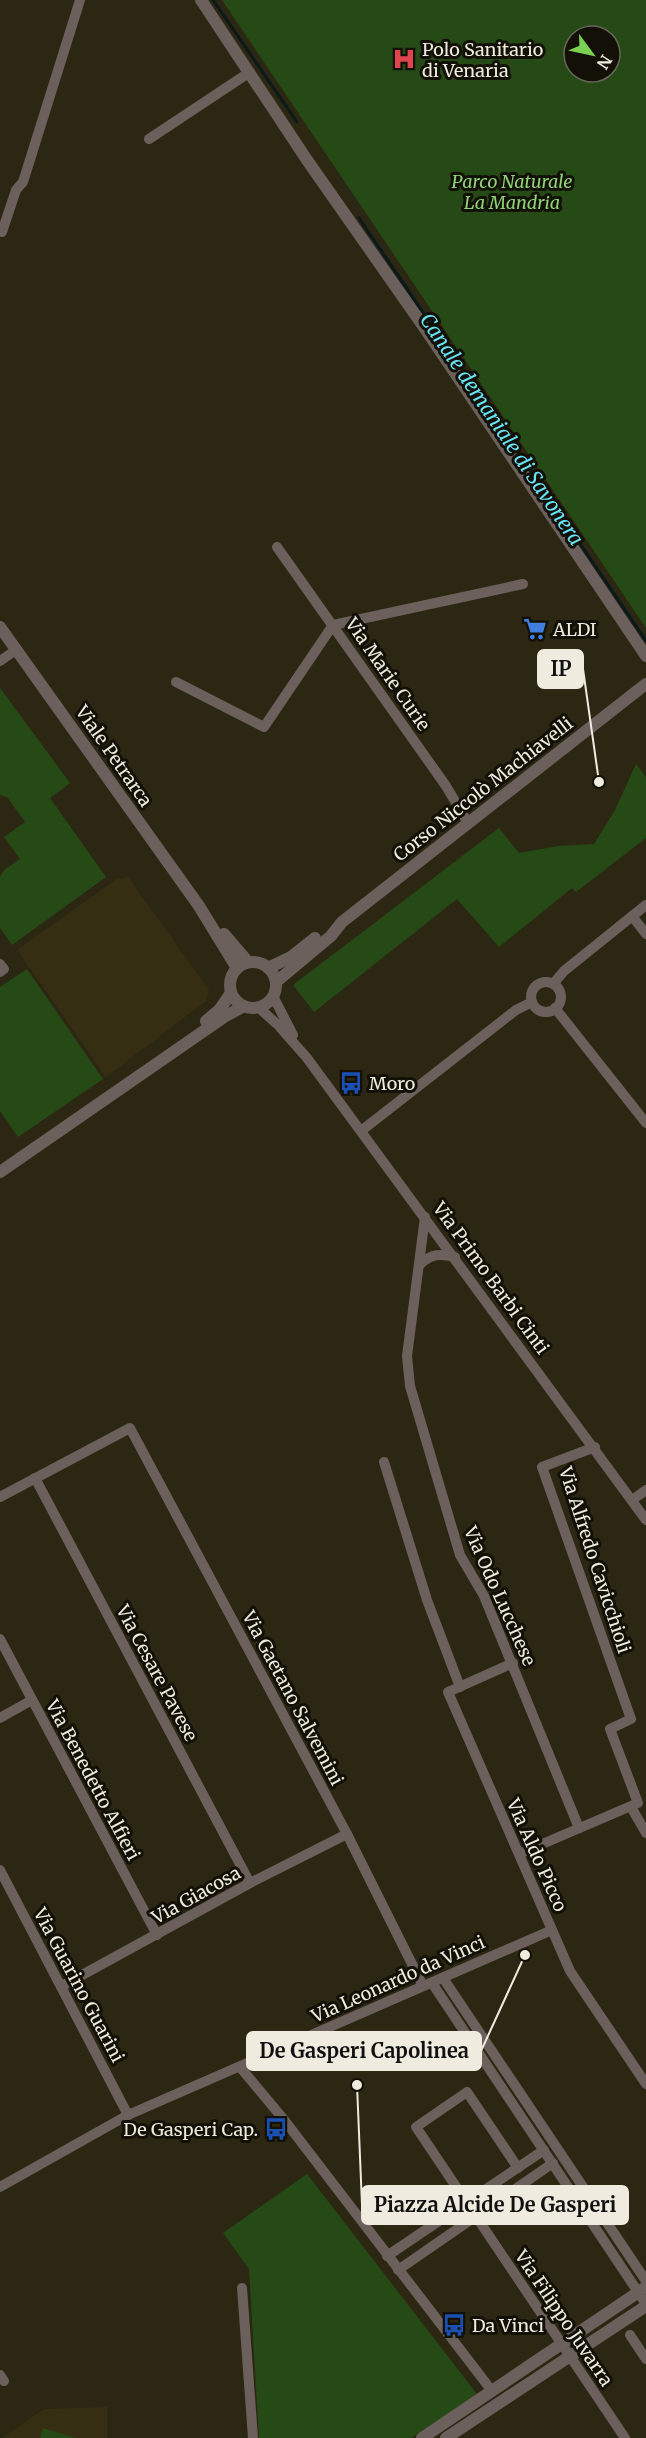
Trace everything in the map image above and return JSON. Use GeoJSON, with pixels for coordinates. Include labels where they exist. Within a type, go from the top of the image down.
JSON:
{"type":"FeatureCollection","features":[{"type":"Feature","properties":{"kind":"street"},"geometry":{"type":"LineString","coordinates":[[2,232],[16,190],[23,182],[27,172],[80,0]]}},
{"type":"Feature","properties":{"kind":"street"},"geometry":{"type":"LineString","coordinates":[[201,0],[304,156],[426,330],[646,656]]}},
{"type":"Feature","properties":{"kind":"street"},"geometry":{"type":"LineString","coordinates":[[149,139],[250,72]]}},
{"type":"Feature","properties":{"kind":"street"},"geometry":{"type":"LineString","coordinates":[[265,96],[298,135],[319,166],[351,223]]}},
{"type":"Feature","properties":{"kind":"street","name":"Via Marie Curie"},"geometry":{"type":"LineString","coordinates":[[277,547],[446,786],[468,823]]}},
{"type":"Feature","properties":{"kind":"street"},"geometry":{"type":"LineString","coordinates":[[176,682],[264,728],[333,625],[523,584]]}},
{"type":"Feature","properties":{"kind":"street","name":"Viale Petrarca"},"geometry":{"type":"LineString","coordinates":[[0,627],[243,965]]}},
{"type":"Feature","properties":{"kind":"street"},"geometry":{"type":"LineString","coordinates":[[0,661],[16,650]]}},
{"type":"Feature","properties":{"kind":"street","name":"Corso Niccolò Machiavelli"},"geometry":{"type":"LineString","coordinates":[[268,968],[291,957],[326,930],[342,922],[646,684]]}},
{"type":"Feature","properties":{"kind":"street"},"geometry":{"type":"LineString","coordinates":[[553,984],[564,971],[646,905]]}},
{"type":"Feature","properties":{"kind":"street"},"geometry":{"type":"LineString","coordinates":[[632,916],[646,934]]}},
{"type":"Feature","properties":{"kind":"street","name":"Corso Niccolò Machiavelli"},"geometry":{"type":"LineString","coordinates":[[276,982],[331,936],[342,922]]}},
{"type":"Feature","properties":{"kind":"street"},"geometry":{"type":"LineString","coordinates":[[0,1172],[163,1061],[224,1017],[244,1006],[258,1007],[269,1002],[276,982],[268,968],[260,963],[243,965],[231,980],[231,993],[220,1009],[163,1061]]}},
{"type":"Feature","properties":{"kind":"street"},"geometry":{"type":"LineString","coordinates":[[0,964],[4,969],[0,972]]}},
{"type":"Feature","properties":{"kind":"street"},"geometry":{"type":"LineString","coordinates":[[544,982],[553,984],[560,996],[555,1008],[542,1011],[532,1002],[531,993],[536,986],[544,982]]}},
{"type":"Feature","properties":{"kind":"street"},"geometry":{"type":"LineString","coordinates":[[231,993],[244,1006]]}},
{"type":"Feature","properties":{"kind":"street","name":"Via Primo Barbi Cinti"},"geometry":{"type":"LineString","coordinates":[[273,996],[284,1020],[307,1058]]}},
{"type":"Feature","properties":{"kind":"street"},"geometry":{"type":"LineString","coordinates":[[361,1131],[452,1059],[516,1011],[532,1002]]}},
{"type":"Feature","properties":{"kind":"street","name":"Via Primo Barbi Cinti"},"geometry":{"type":"LineString","coordinates":[[258,1007],[278,1025],[307,1058],[595,1447],[646,1520]]}},
{"type":"Feature","properties":{"kind":"street"},"geometry":{"type":"LineString","coordinates":[[555,1008],[646,1123]]}},
{"type":"Feature","properties":{"kind":"street"},"geometry":{"type":"LineString","coordinates":[[419,1265],[425,1217]]}},
{"type":"Feature","properties":{"kind":"street"},"geometry":{"type":"LineString","coordinates":[[419,1265],[429,1256],[439,1254],[454,1257]]}},
{"type":"Feature","properties":{"kind":"street","name":"Via Odo Lucchese"},"geometry":{"type":"LineString","coordinates":[[419,1265],[407,1356],[410,1386],[460,1555],[484,1596],[579,1828]]}},
{"type":"Feature","properties":{"kind":"street","name":"Via Gaetano Salvemini"},"geometry":{"type":"LineString","coordinates":[[35,1478],[130,1428],[427,1984],[644,2287]]}},
{"type":"Feature","properties":{"kind":"street","name":"Via Alfredo Cavicchioli"},"geometry":{"type":"LineString","coordinates":[[595,1447],[543,1467],[631,1719],[610,1729],[634,1805]]}},
{"type":"Feature","properties":{"kind":"street"},"geometry":{"type":"LineString","coordinates":[[384,1462],[427,1600],[460,1687],[513,1664]]}},
{"type":"Feature","properties":{"kind":"street"},"geometry":{"type":"LineString","coordinates":[[0,1497],[35,1478]]}},
{"type":"Feature","properties":{"kind":"street","name":"Via Cesare Pavese"},"geometry":{"type":"LineString","coordinates":[[35,1478],[250,1883]]}},
{"type":"Feature","properties":{"kind":"street"},"geometry":{"type":"LineString","coordinates":[[632,1500],[646,1490]]}},
{"type":"Feature","properties":{"kind":"street","name":"Via Benedetto Alfieri"},"geometry":{"type":"LineString","coordinates":[[0,1640],[157,1935]]}},
{"type":"Feature","properties":{"kind":"street","name":"Via Aldo Picco"},"geometry":{"type":"LineString","coordinates":[[460,1687],[448,1692],[570,1971],[646,2084]]}},
{"type":"Feature","properties":{"kind":"street"},"geometry":{"type":"LineString","coordinates":[[0,1718],[32,1700]]}},
{"type":"Feature","properties":{"kind":"street"},"geometry":{"type":"LineString","coordinates":[[519,1854],[634,1805],[646,1833]]}},
{"type":"Feature","properties":{"kind":"street","name":"Via Giacosa"},"geometry":{"type":"LineString","coordinates":[[62,1986],[250,1883],[346,1834]]}},
{"type":"Feature","properties":{"kind":"street","name":"Via Guarino Guarini"},"geometry":{"type":"LineString","coordinates":[[0,1870],[128,2115]]}},
{"type":"Feature","properties":{"kind":"street","name":"Via Leonardo da Vinci"},"geometry":{"type":"LineString","coordinates":[[0,2187],[128,2115],[552,1930]]}},
{"type":"Feature","properties":{"kind":"street"},"geometry":{"type":"LineString","coordinates":[[443,1978],[644,2287],[646,2305],[447,2438]]}},
{"type":"Feature","properties":{"kind":"street"},"geometry":{"type":"LineString","coordinates":[[240,2067],[285,2121],[492,2391]]}},
{"type":"Feature","properties":{"kind":"street","name":"Via Filippo Juvarra"},"geometry":{"type":"LineString","coordinates":[[518,2168],[467,2092],[416,2127],[625,2438]]}},
{"type":"Feature","properties":{"kind":"street"},"geometry":{"type":"LineString","coordinates":[[387,2256],[544,2150]]}},
{"type":"Feature","properties":{"kind":"street"},"geometry":{"type":"LineString","coordinates":[[398,2270],[553,2163]]}},
{"type":"Feature","properties":{"kind":"street"},"geometry":{"type":"LineString","coordinates":[[428,2436],[644,2287]]}},
{"type":"Feature","properties":{"kind":"street"},"geometry":{"type":"LineString","coordinates":[[242,2288],[253,2438]]}},
{"type":"Feature","properties":{"kind":"street"},"geometry":{"type":"LineString","coordinates":[[630,2335],[646,2359]]}},
{"type":"Feature","properties":{"kind":"shaded area"},"geometry":{"type":"Polygon","coordinates":[[[128,877],[209,990],[206,1001],[106,1077],[17,950],[117,879],[128,877]]]}},
{"type":"Feature","properties":{"kind":"shaded area"},"geometry":{"type":"Polygon","coordinates":[[[107,2407],[107,2438],[2,2438],[44,2409],[107,2407]]]}},
{"type":"Feature","properties":{"kind":"green space","name":"Parco Naturale La Mandria"},"geometry":{"type":"Polygon","coordinates":[[[222,0],[646,0],[646,628],[222,0]]]}},
{"type":"Feature","properties":{"kind":"green space"},"geometry":{"type":"Polygon","coordinates":[[[0,688],[70,783],[50,798],[106,877],[12,945],[0,928],[0,877],[4,870],[20,859],[4,837],[25,822],[7,797],[0,795],[0,688]]]}},
{"type":"Feature","properties":{"kind":"green space"},"geometry":{"type":"Polygon","coordinates":[[[636,764],[646,777],[646,838],[576,892],[572,888],[499,947],[457,899],[314,1012],[293,985],[499,828],[519,853],[558,846],[594,844],[615,810],[636,764]]]}},
{"type":"Feature","properties":{"kind":"green space"},"geometry":{"type":"Polygon","coordinates":[[[27,969],[103,1079],[18,1137],[0,1111],[0,987],[27,969]]]}},
{"type":"Feature","properties":{"kind":"green space"},"geometry":{"type":"Polygon","coordinates":[[[307,2174],[477,2394],[411,2438],[259,2438],[249,2269],[223,2233],[307,2174]]]}},
{"type":"Feature","properties":{"kind":"green space"},"geometry":{"type":"Polygon","coordinates":[[[43,2428],[76,2438],[40,2438],[43,2428]]]}},
{"type":"Feature","properties":{"kind":"waterway","name":"Canale demaniale di Savonera"},"geometry":{"type":"LineString","coordinates":[[213,0],[297,122]]}},
{"type":"Feature","properties":{"kind":"waterway","name":"Canale demaniale di Savonera"},"geometry":{"type":"LineString","coordinates":[[359,218],[646,641]]}},
{"type":"Feature","properties":{"kind":"place","name":"Polo Sanitario di Venaria"},"geometry":{"type":"Point","coordinates":[404,59]}},
{"type":"Feature","properties":{"kind":"place","name":"ALDI"},"geometry":{"type":"Point","coordinates":[535,629]}},
{"type":"Feature","properties":{"kind":"place","name":"IP"},"geometry":{"type":"Point","coordinates":[599,782]}},
{"type":"Feature","properties":{"kind":"place","name":"Moro"},"geometry":{"type":"Point","coordinates":[351,1083]}},
{"type":"Feature","properties":{"kind":"place","name":"De Gasperi Capolinea"},"geometry":{"type":"Point","coordinates":[525,1955]}},
{"type":"Feature","properties":{"kind":"place","name":"Piazza Alcide De Gasperi"},"geometry":{"type":"Point","coordinates":[357,2085]}},
{"type":"Feature","properties":{"kind":"place","name":"De Gasperi Cap."},"geometry":{"type":"Point","coordinates":[276,2129]}},
{"type":"Feature","properties":{"kind":"place","name":"Da Vinci"},"geometry":{"type":"Point","coordinates":[454,2325]}}]}
